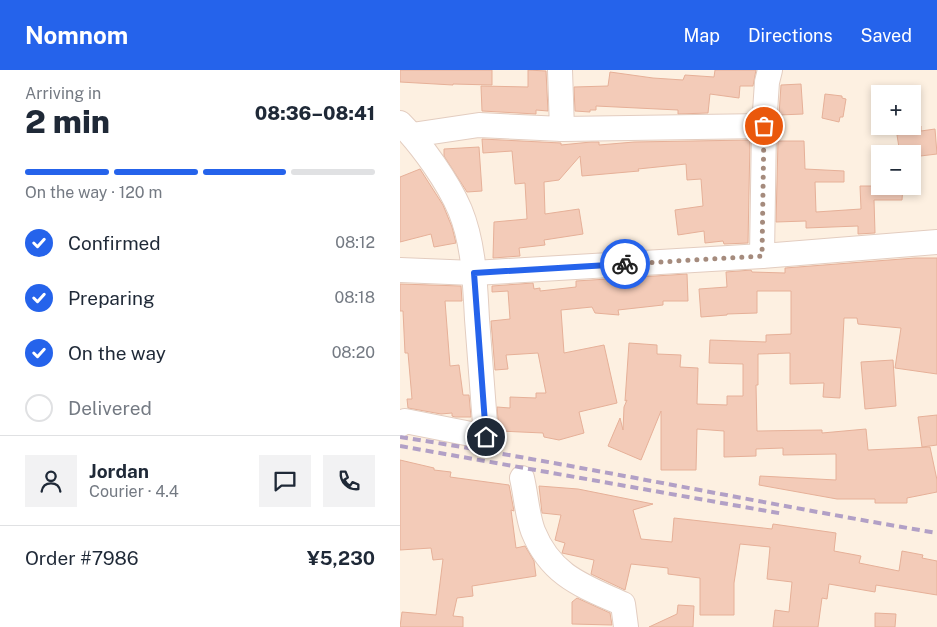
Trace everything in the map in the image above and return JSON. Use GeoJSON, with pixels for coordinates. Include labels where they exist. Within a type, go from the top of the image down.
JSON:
{"type":"FeatureCollection","features":[{"type":"Feature","properties":{"kind":"street"},"geometry":{"type":"LineString","coordinates":[[560,70],[562,129]]}},
{"type":"Feature","properties":{"kind":"street"},"geometry":{"type":"LineString","coordinates":[[762,256],[764,126],[767,82],[770,70]]}},
{"type":"Feature","properties":{"kind":"street"},"geometry":{"type":"LineString","coordinates":[[406,129],[479,125],[562,129],[764,126]]}},
{"type":"Feature","properties":{"kind":"street"},"geometry":{"type":"LineString","coordinates":[[400,425],[405,421],[486,437],[474,273],[467,233],[449,187],[406,129]]}},
{"type":"Feature","properties":{"kind":"street"},"geometry":{"type":"LineString","coordinates":[[400,270],[474,273],[762,256],[937,242]]}},
{"type":"Feature","properties":{"kind":"street"},"geometry":{"type":"LineString","coordinates":[[522,478],[533,531],[550,561],[572,580],[623,604],[626,627]]}},
{"type":"Feature","properties":{"kind":"building"},"geometry":{"type":"Polygon","coordinates":[[[400,70],[492,70],[492,85],[400,82],[400,70]]]}},
{"type":"Feature","properties":{"kind":"building"},"geometry":{"type":"Polygon","coordinates":[[[528,70],[546,71],[548,111],[536,110],[536,114],[482,111],[481,86],[528,87],[528,70]]]}},
{"type":"Feature","properties":{"kind":"building"},"geometry":{"type":"Polygon","coordinates":[[[715,70],[756,70],[753,86],[740,86],[739,98],[710,94],[708,113],[678,114],[678,110],[596,106],[596,110],[590,110],[590,112],[575,111],[574,87],[608,86],[610,72],[683,80],[685,75],[714,77],[715,70]]]}},
{"type":"Feature","properties":{"kind":"building"},"geometry":{"type":"Polygon","coordinates":[[[801,84],[803,114],[779,115],[781,85],[801,84]]]}},
{"type":"Feature","properties":{"kind":"building"},"geometry":{"type":"Polygon","coordinates":[[[825,94],[842,96],[842,98],[846,99],[843,117],[840,117],[839,122],[822,118],[825,94]]]}},
{"type":"Feature","properties":{"kind":"building"},"geometry":{"type":"Polygon","coordinates":[[[935,129],[937,154],[921,156],[921,145],[899,145],[897,135],[921,135],[921,131],[935,129]]]}},
{"type":"Feature","properties":{"kind":"building"},"geometry":{"type":"Polygon","coordinates":[[[482,139],[561,143],[561,145],[591,142],[599,142],[599,145],[634,142],[750,140],[748,243],[724,244],[723,241],[705,243],[704,231],[678,235],[675,210],[703,206],[701,179],[687,180],[686,164],[638,169],[639,171],[582,176],[580,156],[559,180],[544,182],[545,214],[579,209],[583,234],[544,240],[545,245],[519,248],[520,256],[493,258],[494,222],[527,219],[525,183],[515,184],[512,151],[483,153],[482,139]]]}},
{"type":"Feature","properties":{"kind":"building"},"geometry":{"type":"Polygon","coordinates":[[[778,141],[804,141],[805,169],[844,171],[844,182],[815,182],[816,212],[861,209],[860,186],[871,186],[871,195],[902,195],[902,200],[874,200],[875,233],[858,234],[858,226],[806,228],[806,221],[776,222],[778,141]]]}},
{"type":"Feature","properties":{"kind":"building"},"geometry":{"type":"Polygon","coordinates":[[[479,147],[482,191],[467,192],[444,156],[444,149],[479,147]]]}},
{"type":"Feature","properties":{"kind":"building"},"geometry":{"type":"Polygon","coordinates":[[[420,169],[443,205],[456,243],[434,247],[431,234],[400,242],[400,177],[420,169]]]}},
{"type":"Feature","properties":{"kind":"building"},"geometry":{"type":"Polygon","coordinates":[[[937,258],[937,374],[895,368],[901,328],[858,324],[857,318],[844,318],[840,398],[823,397],[824,383],[790,384],[790,353],[758,354],[758,385],[756,385],[757,431],[822,430],[822,433],[866,429],[868,450],[930,447],[937,480],[937,492],[907,498],[907,503],[875,503],[875,499],[837,499],[759,485],[760,476],[836,480],[836,454],[783,455],[783,448],[756,449],[756,456],[724,457],[724,431],[697,429],[696,470],[661,470],[661,411],[641,460],[608,446],[620,418],[623,430],[624,407],[627,400],[625,401],[629,343],[657,345],[657,354],[681,355],[680,367],[698,368],[697,404],[727,405],[727,396],[743,396],[743,364],[709,363],[710,340],[766,342],[766,335],[791,334],[791,291],[757,291],[757,313],[701,317],[699,289],[727,287],[726,272],[751,270],[752,272],[785,273],[785,268],[937,258]]]}},
{"type":"Feature","properties":{"kind":"building"},"geometry":{"type":"Polygon","coordinates":[[[687,274],[688,301],[663,301],[663,305],[618,310],[619,315],[595,313],[592,307],[561,310],[564,353],[604,345],[617,403],[579,412],[584,433],[559,440],[544,437],[543,433],[499,431],[497,407],[510,408],[510,397],[536,398],[536,393],[546,393],[538,353],[506,355],[508,369],[495,370],[491,321],[510,319],[508,291],[492,292],[492,286],[533,283],[534,289],[540,288],[540,291],[576,287],[576,281],[687,274]]]}},
{"type":"Feature","properties":{"kind":"building"},"geometry":{"type":"Polygon","coordinates":[[[400,284],[461,286],[462,301],[445,301],[450,366],[459,365],[463,395],[469,395],[471,417],[455,417],[452,416],[452,413],[441,414],[408,408],[407,399],[412,399],[408,353],[405,353],[403,311],[400,311],[400,284]]]}},
{"type":"Feature","properties":{"kind":"building"},"geometry":{"type":"Polygon","coordinates":[[[893,360],[896,406],[865,409],[861,362],[893,360]]]}},
{"type":"Feature","properties":{"kind":"building"},"geometry":{"type":"Polygon","coordinates":[[[937,415],[937,445],[922,447],[918,417],[937,415]]]}},
{"type":"Feature","properties":{"kind":"building"},"geometry":{"type":"Polygon","coordinates":[[[400,460],[434,468],[434,470],[451,472],[450,477],[509,485],[514,511],[511,510],[516,548],[525,546],[534,561],[536,576],[472,586],[473,596],[457,598],[453,616],[463,617],[463,627],[400,627],[402,612],[436,615],[443,559],[433,560],[431,548],[400,550],[400,460]]]}},
{"type":"Feature","properties":{"kind":"building"},"geometry":{"type":"Polygon","coordinates":[[[539,486],[578,489],[653,504],[633,510],[641,539],[672,542],[674,518],[772,529],[773,524],[836,533],[834,551],[861,556],[859,563],[899,571],[902,551],[923,555],[922,558],[937,561],[937,595],[876,585],[875,592],[829,584],[827,599],[822,598],[818,627],[773,627],[775,610],[789,612],[792,582],[767,579],[770,547],[740,544],[734,583],[734,615],[700,615],[700,578],[668,574],[668,568],[631,564],[625,590],[591,574],[594,560],[562,553],[565,543],[555,540],[561,515],[542,513],[539,486]]]}},
{"type":"Feature","properties":{"kind":"building"},"geometry":{"type":"Polygon","coordinates":[[[577,598],[610,613],[612,625],[572,624],[572,602],[577,598]]]}},
{"type":"Feature","properties":{"kind":"building"},"geometry":{"type":"Polygon","coordinates":[[[678,605],[694,606],[693,627],[649,627],[677,614],[678,605]]]}},
{"type":"Feature","properties":{"kind":"building"},"geometry":{"type":"Polygon","coordinates":[[[875,613],[896,614],[895,627],[875,627],[875,613]]]}},
{"type":"Feature","properties":{"kind":"railway"},"geometry":{"type":"LineString","coordinates":[[400,437],[937,533]]}},
{"type":"Feature","properties":{"kind":"railway"},"geometry":{"type":"LineString","coordinates":[[400,446],[784,514]]}},
{"type":"Feature","properties":{"kind":"way so far"},"geometry":{"type":"LineString","coordinates":[[625,264],[762,256],[764,126]]}},
{"type":"Feature","properties":{"kind":"route"},"geometry":{"type":"LineString","coordinates":[[486,437],[474,273],[625,264]]}}]}
